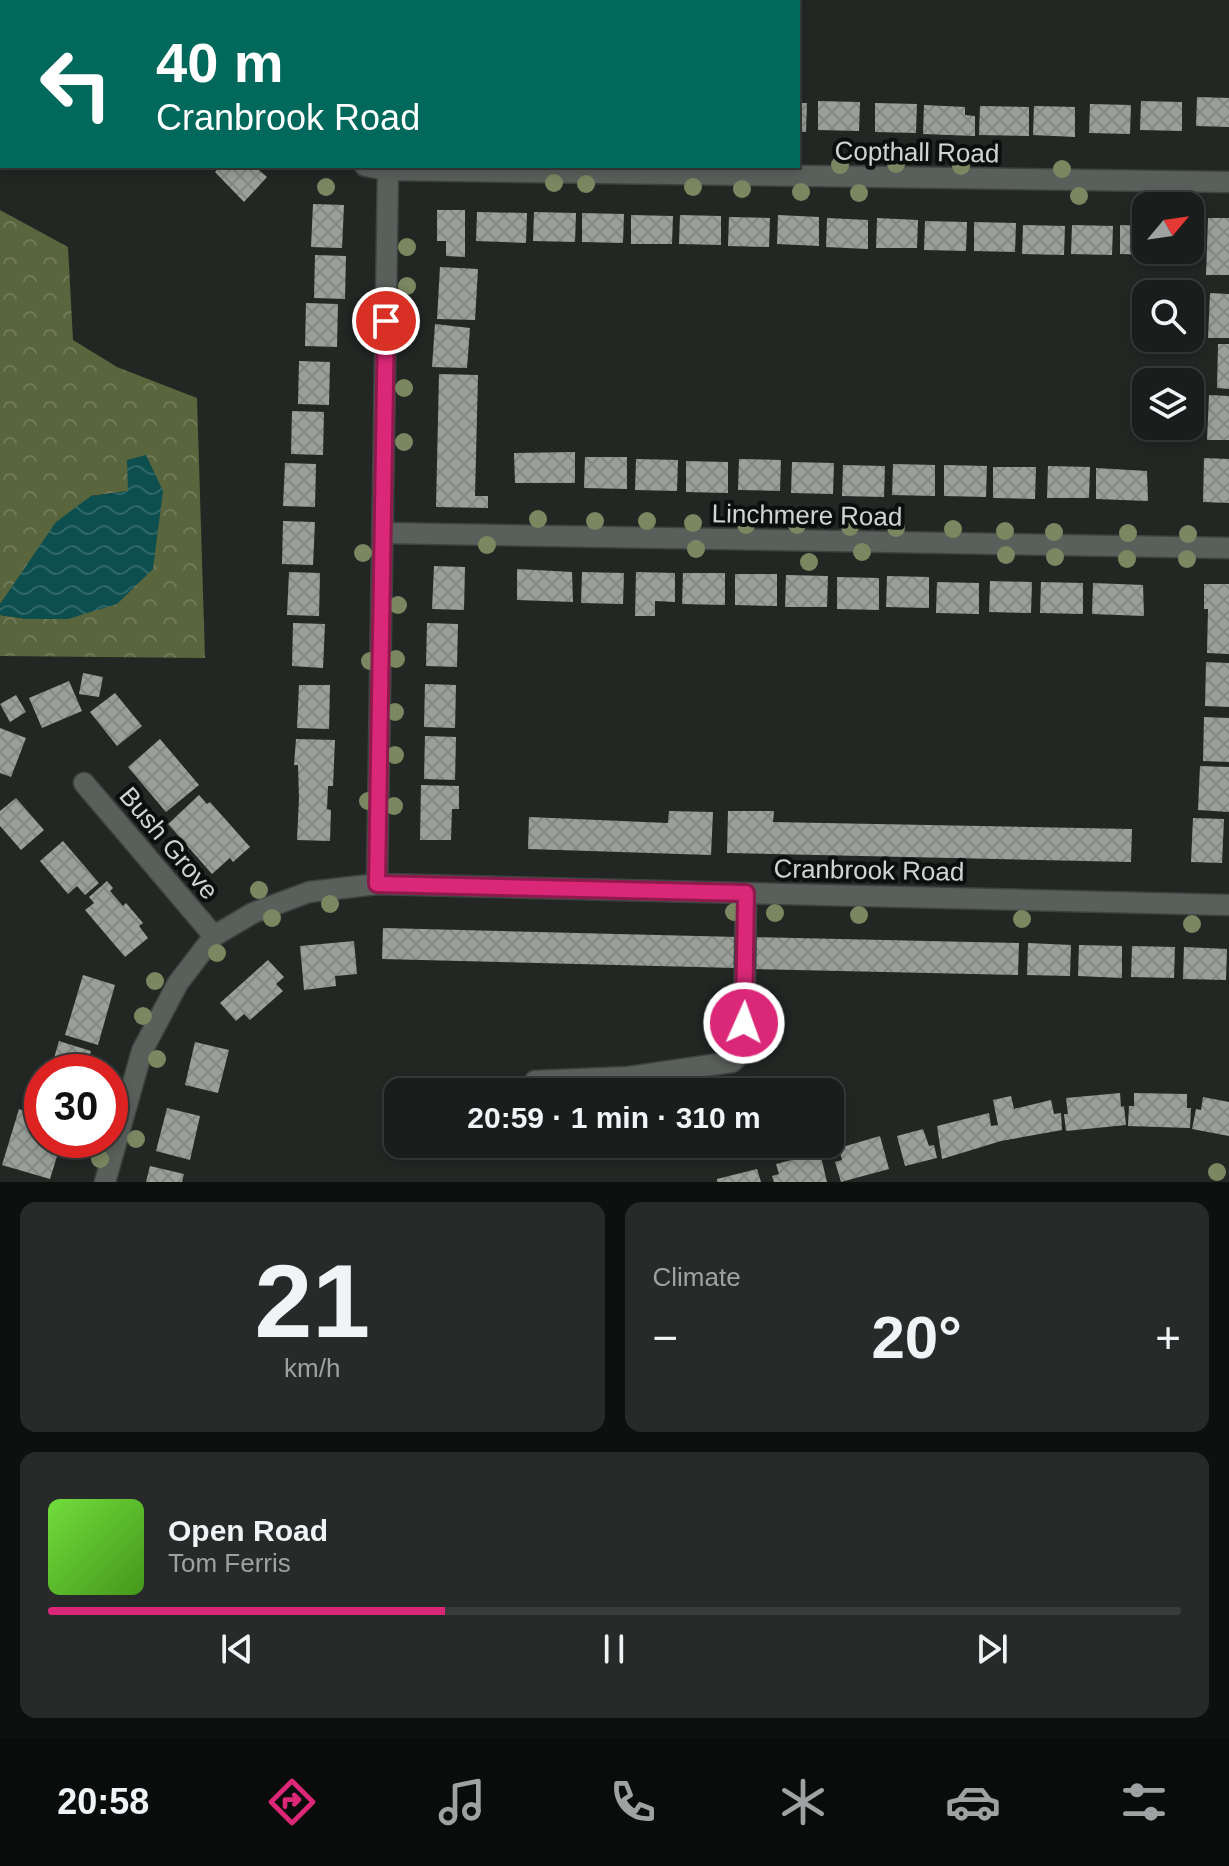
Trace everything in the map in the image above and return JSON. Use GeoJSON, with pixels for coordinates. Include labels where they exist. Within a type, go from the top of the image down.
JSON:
{"type":"FeatureCollection","features":[{"type":"Feature","properties":{"kind":"street","name":"Copthall Road"},"geometry":{"type":"LineString","coordinates":[[376,168],[1229,182]]}},
{"type":"Feature","properties":{"kind":"street"},"geometry":{"type":"LineString","coordinates":[[377,884],[388,170]]}},
{"type":"Feature","properties":{"kind":"street","name":"Linchmere Road"},"geometry":{"type":"LineString","coordinates":[[384,533],[1229,548]]}},
{"type":"Feature","properties":{"kind":"street","name":"Bush Grove"},"geometry":{"type":"LineString","coordinates":[[84,783],[214,936]]}},
{"type":"Feature","properties":{"kind":"street","name":"Cranbrook Road"},"geometry":{"type":"LineString","coordinates":[[105,1182],[142,1051],[178,983],[214,936],[253,913],[309,892],[377,884],[1229,905]]}},
{"type":"Feature","properties":{"kind":"street"},"geometry":{"type":"LineString","coordinates":[[606,1078],[732,1062],[740,1054],[744,1042],[746,893]]}},
{"type":"Feature","properties":{"kind":"green space"},"geometry":{"type":"Polygon","coordinates":[[[0,210],[68,247],[73,340],[117,367],[197,398],[205,658],[0,656],[0,615],[27,619],[68,619],[128,491],[91,496],[0,604],[0,210]]]}},
{"type":"Feature","properties":{"kind":"water"},"geometry":{"type":"Polygon","coordinates":[[[146,455],[163,491],[153,569],[117,604],[68,619],[27,619],[0,615],[0,604],[56,522],[91,496],[128,491],[127,460],[146,455]]]}},
{"type":"Feature","properties":{"kind":"building"},"geometry":{"type":"Polygon","coordinates":[[[1197,97],[1229,98],[1229,127],[1196,126],[1197,97]]]}},
{"type":"Feature","properties":{"kind":"building"},"geometry":{"type":"Polygon","coordinates":[[[818,101],[860,102],[859,131],[818,130],[818,101]]]}},
{"type":"Feature","properties":{"kind":"building"},"geometry":{"type":"Polygon","coordinates":[[[1141,101],[1182,102],[1182,131],[1140,130],[1141,101]]]}},
{"type":"Feature","properties":{"kind":"building"},"geometry":{"type":"Polygon","coordinates":[[[800,103],[807,103],[806,132],[800,132],[800,103]]]}},
{"type":"Feature","properties":{"kind":"building"},"geometry":{"type":"Polygon","coordinates":[[[875,103],[917,104],[916,133],[875,132],[875,103]]]}},
{"type":"Feature","properties":{"kind":"building"},"geometry":{"type":"Polygon","coordinates":[[[1090,104],[1131,105],[1130,134],[1089,133],[1090,104]]]}},
{"type":"Feature","properties":{"kind":"building"},"geometry":{"type":"Polygon","coordinates":[[[924,105],[965,107],[965,115],[975,116],[975,136],[923,134],[924,105]]]}},
{"type":"Feature","properties":{"kind":"building"},"geometry":{"type":"Polygon","coordinates":[[[980,106],[1029,107],[1029,136],[979,135],[980,106]]]}},
{"type":"Feature","properties":{"kind":"building"},"geometry":{"type":"Polygon","coordinates":[[[1034,106],[1075,107],[1075,137],[1033,135],[1034,106]]]}},
{"type":"Feature","properties":{"kind":"building"},"geometry":{"type":"Polygon","coordinates":[[[218,168],[256,168],[267,177],[244,202],[215,172],[218,168]]]}},
{"type":"Feature","properties":{"kind":"building"},"geometry":{"type":"Polygon","coordinates":[[[313,204],[344,205],[342,248],[311,247],[313,204]]]}},
{"type":"Feature","properties":{"kind":"building"},"geometry":{"type":"Polygon","coordinates":[[[437,210],[465,210],[465,257],[446,256],[446,241],[437,241],[437,210]]]}},
{"type":"Feature","properties":{"kind":"building"},"geometry":{"type":"Polygon","coordinates":[[[477,212],[527,213],[526,243],[476,241],[477,212]]]}},
{"type":"Feature","properties":{"kind":"building"},"geometry":{"type":"Polygon","coordinates":[[[534,212],[576,213],[575,242],[533,241],[534,212]]]}},
{"type":"Feature","properties":{"kind":"building"},"geometry":{"type":"Polygon","coordinates":[[[582,213],[624,214],[623,243],[582,242],[582,213]]]}},
{"type":"Feature","properties":{"kind":"building"},"geometry":{"type":"Polygon","coordinates":[[[631,215],[673,216],[672,244],[631,244],[631,215]]]}},
{"type":"Feature","properties":{"kind":"building"},"geometry":{"type":"Polygon","coordinates":[[[680,215],[721,216],[721,245],[679,244],[680,215]]]}},
{"type":"Feature","properties":{"kind":"building"},"geometry":{"type":"Polygon","coordinates":[[[778,215],[819,217],[819,246],[777,244],[778,215]]]}},
{"type":"Feature","properties":{"kind":"building"},"geometry":{"type":"Polygon","coordinates":[[[729,217],[770,218],[769,247],[728,246],[729,217]]]}},
{"type":"Feature","properties":{"kind":"building"},"geometry":{"type":"Polygon","coordinates":[[[827,218],[868,220],[868,249],[826,247],[827,218]]]}},
{"type":"Feature","properties":{"kind":"building"},"geometry":{"type":"Polygon","coordinates":[[[877,218],[918,220],[917,248],[876,248],[877,218]]]}},
{"type":"Feature","properties":{"kind":"building"},"geometry":{"type":"Polygon","coordinates":[[[1208,218],[1229,218],[1229,275],[1206,275],[1208,218]]]}},
{"type":"Feature","properties":{"kind":"building"},"geometry":{"type":"Polygon","coordinates":[[[925,221],[967,222],[966,251],[924,250],[925,221]]]}},
{"type":"Feature","properties":{"kind":"building"},"geometry":{"type":"Polygon","coordinates":[[[974,222],[1016,223],[1015,252],[974,251],[974,222]]]}},
{"type":"Feature","properties":{"kind":"building"},"geometry":{"type":"Polygon","coordinates":[[[1023,225],[1065,226],[1064,255],[1022,254],[1023,225]]]}},
{"type":"Feature","properties":{"kind":"building"},"geometry":{"type":"Polygon","coordinates":[[[1072,225],[1113,226],[1112,255],[1071,254],[1072,225]]]}},
{"type":"Feature","properties":{"kind":"building"},"geometry":{"type":"Polygon","coordinates":[[[1120,225],[1132,225],[1132,254],[1120,254],[1120,225]]]}},
{"type":"Feature","properties":{"kind":"building"},"geometry":{"type":"Polygon","coordinates":[[[315,255],[346,256],[345,299],[314,298],[315,255]]]}},
{"type":"Feature","properties":{"kind":"building"},"geometry":{"type":"Polygon","coordinates":[[[440,267],[478,269],[475,320],[437,319],[440,267]]]}},
{"type":"Feature","properties":{"kind":"building"},"geometry":{"type":"Polygon","coordinates":[[[1210,293],[1229,294],[1229,338],[1208,338],[1210,293]]]}},
{"type":"Feature","properties":{"kind":"building"},"geometry":{"type":"Polygon","coordinates":[[[306,303],[338,304],[337,347],[305,346],[306,303]]]}},
{"type":"Feature","properties":{"kind":"building"},"geometry":{"type":"Polygon","coordinates":[[[435,324],[470,328],[467,368],[432,367],[435,324]]]}},
{"type":"Feature","properties":{"kind":"building"},"geometry":{"type":"Polygon","coordinates":[[[1218,344],[1229,344],[1229,389],[1217,388],[1218,344]]]}},
{"type":"Feature","properties":{"kind":"building"},"geometry":{"type":"Polygon","coordinates":[[[299,361],[330,362],[329,405],[298,404],[299,361]]]}},
{"type":"Feature","properties":{"kind":"building"},"geometry":{"type":"Polygon","coordinates":[[[439,374],[478,375],[475,496],[488,496],[488,508],[436,507],[439,374]]]}},
{"type":"Feature","properties":{"kind":"building"},"geometry":{"type":"Polygon","coordinates":[[[1209,395],[1229,396],[1229,440],[1207,440],[1209,395]]]}},
{"type":"Feature","properties":{"kind":"building"},"geometry":{"type":"Polygon","coordinates":[[[292,411],[324,412],[323,455],[291,454],[292,411]]]}},
{"type":"Feature","properties":{"kind":"building"},"geometry":{"type":"Polygon","coordinates":[[[575,452],[575,483],[515,483],[514,453],[575,452]]]}},
{"type":"Feature","properties":{"kind":"building"},"geometry":{"type":"Polygon","coordinates":[[[585,457],[627,457],[627,489],[584,488],[585,457]]]}},
{"type":"Feature","properties":{"kind":"building"},"geometry":{"type":"Polygon","coordinates":[[[1204,458],[1229,459],[1229,503],[1203,502],[1204,458]]]}},
{"type":"Feature","properties":{"kind":"building"},"geometry":{"type":"Polygon","coordinates":[[[636,459],[678,460],[677,491],[635,490],[636,459]]]}},
{"type":"Feature","properties":{"kind":"building"},"geometry":{"type":"Polygon","coordinates":[[[739,459],[781,460],[780,491],[738,490],[739,459]]]}},
{"type":"Feature","properties":{"kind":"building"},"geometry":{"type":"Polygon","coordinates":[[[686,461],[728,462],[728,493],[686,492],[686,461]]]}},
{"type":"Feature","properties":{"kind":"building"},"geometry":{"type":"Polygon","coordinates":[[[792,462],[834,463],[833,494],[791,493],[792,462]]]}},
{"type":"Feature","properties":{"kind":"building"},"geometry":{"type":"Polygon","coordinates":[[[285,463],[316,464],[315,507],[283,506],[285,463]]]}},
{"type":"Feature","properties":{"kind":"building"},"geometry":{"type":"Polygon","coordinates":[[[893,464],[935,465],[935,496],[892,495],[893,464]]]}},
{"type":"Feature","properties":{"kind":"building"},"geometry":{"type":"Polygon","coordinates":[[[843,465],[885,466],[884,497],[842,496],[843,465]]]}},
{"type":"Feature","properties":{"kind":"building"},"geometry":{"type":"Polygon","coordinates":[[[944,465],[987,466],[986,497],[944,496],[944,465]]]}},
{"type":"Feature","properties":{"kind":"building"},"geometry":{"type":"Polygon","coordinates":[[[1048,466],[1090,467],[1089,498],[1047,498],[1048,466]]]}},
{"type":"Feature","properties":{"kind":"building"},"geometry":{"type":"Polygon","coordinates":[[[993,467],[1036,467],[1035,499],[993,498],[993,467]]]}},
{"type":"Feature","properties":{"kind":"building"},"geometry":{"type":"Polygon","coordinates":[[[1096,468],[1147,471],[1148,501],[1096,499],[1096,468]]]}},
{"type":"Feature","properties":{"kind":"building"},"geometry":{"type":"Polygon","coordinates":[[[283,521],[315,522],[313,565],[282,564],[283,521]]]}},
{"type":"Feature","properties":{"kind":"building"},"geometry":{"type":"Polygon","coordinates":[[[434,566],[465,567],[464,610],[432,609],[434,566]]]}},
{"type":"Feature","properties":{"kind":"building"},"geometry":{"type":"Polygon","coordinates":[[[517,569],[572,572],[573,602],[517,600],[517,569]]]}},
{"type":"Feature","properties":{"kind":"building"},"geometry":{"type":"Polygon","coordinates":[[[289,572],[320,573],[319,616],[287,615],[289,572]]]}},
{"type":"Feature","properties":{"kind":"building"},"geometry":{"type":"Polygon","coordinates":[[[582,572],[624,573],[623,604],[581,603],[582,572]]]}},
{"type":"Feature","properties":{"kind":"building"},"geometry":{"type":"Polygon","coordinates":[[[636,572],[675,573],[675,602],[655,601],[655,616],[635,616],[636,572]]]}},
{"type":"Feature","properties":{"kind":"building"},"geometry":{"type":"Polygon","coordinates":[[[683,573],[725,573],[725,605],[682,604],[683,573]]]}},
{"type":"Feature","properties":{"kind":"building"},"geometry":{"type":"Polygon","coordinates":[[[735,574],[777,574],[777,606],[735,605],[735,574]]]}},
{"type":"Feature","properties":{"kind":"building"},"geometry":{"type":"Polygon","coordinates":[[[786,575],[828,576],[827,607],[785,607],[786,575]]]}},
{"type":"Feature","properties":{"kind":"building"},"geometry":{"type":"Polygon","coordinates":[[[887,576],[929,577],[929,608],[886,607],[887,576]]]}},
{"type":"Feature","properties":{"kind":"building"},"geometry":{"type":"Polygon","coordinates":[[[837,577],[879,578],[879,610],[837,609],[837,577]]]}},
{"type":"Feature","properties":{"kind":"building"},"geometry":{"type":"Polygon","coordinates":[[[990,581],[1032,582],[1031,613],[989,612],[990,581]]]}},
{"type":"Feature","properties":{"kind":"building"},"geometry":{"type":"Polygon","coordinates":[[[937,582],[979,583],[979,614],[936,613],[937,582]]]}},
{"type":"Feature","properties":{"kind":"building"},"geometry":{"type":"Polygon","coordinates":[[[1041,582],[1083,583],[1083,614],[1040,613],[1041,582]]]}},
{"type":"Feature","properties":{"kind":"building"},"geometry":{"type":"Polygon","coordinates":[[[1093,583],[1143,585],[1144,616],[1092,614],[1093,583]]]}},
{"type":"Feature","properties":{"kind":"building"},"geometry":{"type":"Polygon","coordinates":[[[1204,584],[1229,584],[1229,654],[1207,653],[1208,609],[1204,609],[1204,584]]]}},
{"type":"Feature","properties":{"kind":"building"},"geometry":{"type":"Polygon","coordinates":[[[293,623],[325,624],[323,668],[292,666],[293,623]]]}},
{"type":"Feature","properties":{"kind":"building"},"geometry":{"type":"Polygon","coordinates":[[[427,623],[458,624],[457,667],[426,666],[427,623]]]}},
{"type":"Feature","properties":{"kind":"building"},"geometry":{"type":"Polygon","coordinates":[[[1206,662],[1229,663],[1229,707],[1205,706],[1206,662]]]}},
{"type":"Feature","properties":{"kind":"building"},"geometry":{"type":"Polygon","coordinates":[[[83,673],[103,677],[99,697],[79,694],[83,673]]]}},
{"type":"Feature","properties":{"kind":"building"},"geometry":{"type":"Polygon","coordinates":[[[69,681],[82,711],[42,728],[29,698],[69,681]]]}},
{"type":"Feature","properties":{"kind":"building"},"geometry":{"type":"Polygon","coordinates":[[[425,684],[456,685],[455,728],[424,727],[425,684]]]}},
{"type":"Feature","properties":{"kind":"building"},"geometry":{"type":"Polygon","coordinates":[[[299,685],[330,685],[329,729],[297,728],[299,685]]]}},
{"type":"Feature","properties":{"kind":"building"},"geometry":{"type":"Polygon","coordinates":[[[115,693],[142,726],[117,746],[90,712],[115,693]]]}},
{"type":"Feature","properties":{"kind":"building"},"geometry":{"type":"Polygon","coordinates":[[[16,695],[26,712],[10,722],[0,704],[16,695]]]}},
{"type":"Feature","properties":{"kind":"building"},"geometry":{"type":"Polygon","coordinates":[[[1204,717],[1229,718],[1229,762],[1203,761],[1204,717]]]}},
{"type":"Feature","properties":{"kind":"building"},"geometry":{"type":"Polygon","coordinates":[[[0,728],[26,738],[11,777],[0,773],[0,728]]]}},
{"type":"Feature","properties":{"kind":"building"},"geometry":{"type":"Polygon","coordinates":[[[425,736],[456,737],[455,780],[424,779],[425,736]]]}},
{"type":"Feature","properties":{"kind":"building"},"geometry":{"type":"Polygon","coordinates":[[[160,739],[199,785],[166,812],[128,767],[160,739]]]}},
{"type":"Feature","properties":{"kind":"building"},"geometry":{"type":"Polygon","coordinates":[[[296,739],[335,740],[333,786],[328,786],[330,841],[297,840],[299,798],[298,765],[294,765],[296,739]]]}},
{"type":"Feature","properties":{"kind":"building"},"geometry":{"type":"Polygon","coordinates":[[[1200,766],[1229,767],[1229,812],[1198,810],[1200,766]]]}},
{"type":"Feature","properties":{"kind":"building"},"geometry":{"type":"Polygon","coordinates":[[[421,785],[459,786],[459,809],[452,809],[451,840],[420,840],[421,785]]]}},
{"type":"Feature","properties":{"kind":"building"},"geometry":{"type":"Polygon","coordinates":[[[199,795],[207,804],[210,802],[250,847],[233,862],[230,858],[212,874],[168,824],[199,795]]]}},
{"type":"Feature","properties":{"kind":"building"},"geometry":{"type":"Polygon","coordinates":[[[16,798],[44,830],[21,850],[0,826],[0,811],[16,798]]]}},
{"type":"Feature","properties":{"kind":"building"},"geometry":{"type":"Polygon","coordinates":[[[669,811],[713,812],[711,855],[528,849],[529,817],[668,823],[669,811]]]}},
{"type":"Feature","properties":{"kind":"building"},"geometry":{"type":"Polygon","coordinates":[[[728,811],[774,811],[773,822],[1132,829],[1131,862],[727,853],[728,811]]]}},
{"type":"Feature","properties":{"kind":"building"},"geometry":{"type":"Polygon","coordinates":[[[1193,818],[1224,819],[1222,863],[1191,862],[1193,818]]]}},
{"type":"Feature","properties":{"kind":"building"},"geometry":{"type":"Polygon","coordinates":[[[63,841],[99,883],[85,895],[77,886],[68,894],[40,861],[63,841]]]}},
{"type":"Feature","properties":{"kind":"building"},"geometry":{"type":"Polygon","coordinates":[[[107,881],[113,888],[110,891],[123,906],[126,903],[143,923],[139,926],[148,938],[125,957],[85,910],[94,903],[89,897],[107,881]]]}},
{"type":"Feature","properties":{"kind":"building"},"geometry":{"type":"Polygon","coordinates":[[[383,928],[738,937],[737,968],[382,959],[383,928]]]}},
{"type":"Feature","properties":{"kind":"building"},"geometry":{"type":"Polygon","coordinates":[[[751,937],[1019,943],[1018,975],[751,969],[751,937]]]}},
{"type":"Feature","properties":{"kind":"building"},"geometry":{"type":"Polygon","coordinates":[[[354,941],[357,974],[335,976],[336,986],[304,990],[300,946],[354,941]]]}},
{"type":"Feature","properties":{"kind":"building"},"geometry":{"type":"Polygon","coordinates":[[[1028,943],[1071,945],[1070,976],[1027,975],[1028,943]]]}},
{"type":"Feature","properties":{"kind":"building"},"geometry":{"type":"Polygon","coordinates":[[[1079,945],[1122,946],[1122,978],[1078,976],[1079,945]]]}},
{"type":"Feature","properties":{"kind":"building"},"geometry":{"type":"Polygon","coordinates":[[[1132,946],[1175,947],[1174,978],[1131,977],[1132,946]]]}},
{"type":"Feature","properties":{"kind":"building"},"geometry":{"type":"Polygon","coordinates":[[[1184,947],[1227,949],[1226,980],[1183,979],[1184,947]]]}},
{"type":"Feature","properties":{"kind":"building"},"geometry":{"type":"Polygon","coordinates":[[[268,960],[284,977],[276,984],[283,991],[250,1020],[244,1014],[236,1021],[220,1003],[268,960]]]}},
{"type":"Feature","properties":{"kind":"building"},"geometry":{"type":"Polygon","coordinates":[[[83,975],[115,985],[98,1045],[65,1035],[83,975]]]}},
{"type":"Feature","properties":{"kind":"building"},"geometry":{"type":"Polygon","coordinates":[[[59,1041],[91,1051],[90,1054],[55,1054],[59,1041]]]}},
{"type":"Feature","properties":{"kind":"building"},"geometry":{"type":"Polygon","coordinates":[[[195,1042],[229,1050],[218,1093],[185,1085],[195,1042]]]}},
{"type":"Feature","properties":{"kind":"building"},"geometry":{"type":"Polygon","coordinates":[[[1120,1093],[1126,1125],[1066,1131],[1066,1098],[1120,1093]]]}},
{"type":"Feature","properties":{"kind":"building"},"geometry":{"type":"Polygon","coordinates":[[[1134,1093],[1187,1094],[1187,1108],[1191,1108],[1190,1128],[1128,1126],[1129,1106],[1134,1106],[1134,1093]]]}},
{"type":"Feature","properties":{"kind":"building"},"geometry":{"type":"Polygon","coordinates":[[[1011,1096],[1014,1109],[1051,1100],[1054,1114],[1061,1113],[1062,1130],[1001,1141],[942,1159],[937,1126],[989,1113],[991,1126],[998,1125],[993,1100],[1011,1096]]]}},
{"type":"Feature","properties":{"kind":"building"},"geometry":{"type":"Polygon","coordinates":[[[1203,1097],[1229,1102],[1229,1136],[1192,1129],[1196,1109],[1201,1110],[1203,1097]]]}},
{"type":"Feature","properties":{"kind":"building"},"geometry":{"type":"Polygon","coordinates":[[[167,1108],[200,1116],[190,1160],[156,1151],[167,1108]]]}},
{"type":"Feature","properties":{"kind":"building"},"geometry":{"type":"Polygon","coordinates":[[[19,1109],[24,1111],[24,1158],[56,1158],[50,1179],[2,1165],[19,1109]]]}},
{"type":"Feature","properties":{"kind":"building"},"geometry":{"type":"Polygon","coordinates":[[[923,1129],[929,1146],[934,1145],[937,1158],[905,1166],[897,1136],[923,1129]]]}},
{"type":"Feature","properties":{"kind":"building"},"geometry":{"type":"Polygon","coordinates":[[[880,1136],[889,1169],[841,1182],[835,1162],[844,1158],[844,1147],[880,1136]]]}},
{"type":"Feature","properties":{"kind":"building"},"geometry":{"type":"Polygon","coordinates":[[[800,1158],[821,1158],[827,1182],[774,1182],[772,1176],[779,1174],[776,1164],[800,1158]]]}},
{"type":"Feature","properties":{"kind":"building"},"geometry":{"type":"Polygon","coordinates":[[[150,1166],[184,1174],[182,1182],[146,1182],[150,1166]]]}},
{"type":"Feature","properties":{"kind":"building"},"geometry":{"type":"Polygon","coordinates":[[[757,1169],[761,1182],[717,1182],[717,1179],[757,1169]]]}},
{"type":"Feature","properties":{"kind":"route"},"geometry":{"type":"LineString","coordinates":[[386,321],[377,884],[746,893],[744,1023]]}}]}
